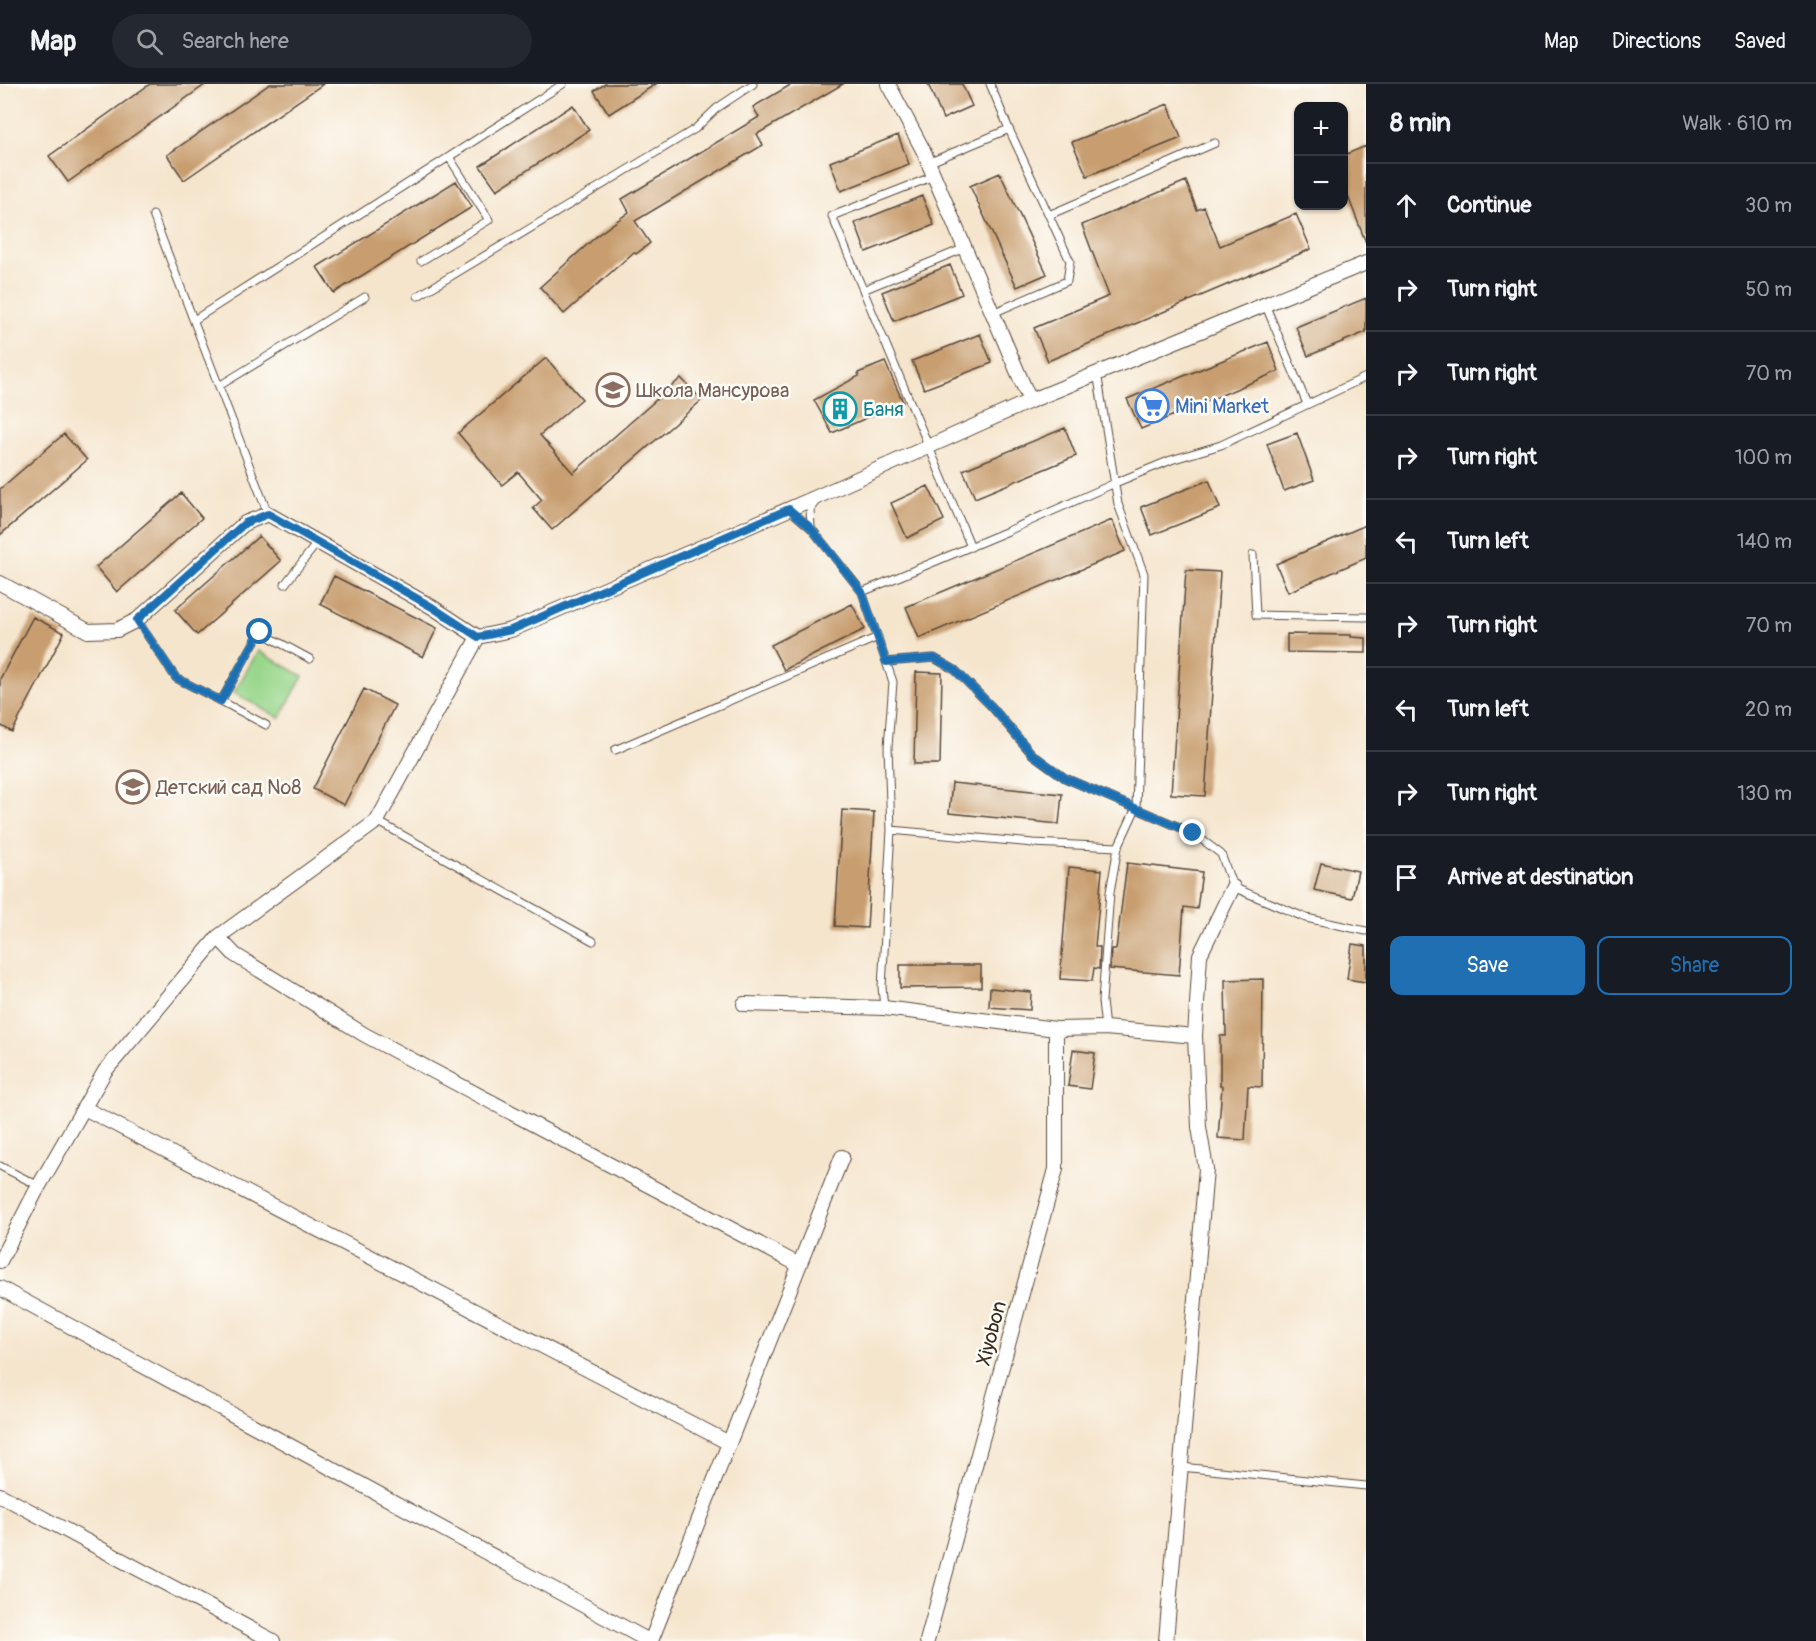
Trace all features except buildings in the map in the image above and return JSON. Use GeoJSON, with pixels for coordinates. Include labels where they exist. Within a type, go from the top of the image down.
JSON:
{"type":"FeatureCollection","features":[{"type":"Feature","properties":{"kind":"street"},"geometry":{"type":"LineString","coordinates":[[888,84],[931,170],[1030,401]]}},
{"type":"Feature","properties":{"kind":"street"},"geometry":{"type":"LineString","coordinates":[[2,587],[88,630],[117,630],[137,620],[245,523],[268,514],[432,607],[478,637],[511,630],[1097,372],[1366,263]]}},
{"type":"Feature","properties":{"kind":"street"},"geometry":{"type":"LineString","coordinates":[[0,1262],[39,1186],[105,1071],[218,937],[377,821],[478,637]]}},
{"type":"Feature","properties":{"kind":"street"},"geometry":{"type":"LineString","coordinates":[[1166,1641],[1206,1169],[1199,1127],[1196,1036],[1200,955],[1233,887]]}},
{"type":"Feature","properties":{"kind":"street"},"geometry":{"type":"LineString","coordinates":[[218,937],[235,955],[364,1035],[799,1265]]}},
{"type":"Feature","properties":{"kind":"street"},"geometry":{"type":"LineString","coordinates":[[744,1004],[884,1008],[1056,1029],[1105,1028],[1196,1036]]}},
{"type":"Feature","properties":{"kind":"street","name":"Xiyobon"},"geometry":{"type":"LineString","coordinates":[[927,1641],[1056,1169],[1056,1029]]}},
{"type":"Feature","properties":{"kind":"street"},"geometry":{"type":"LineString","coordinates":[[84,1108],[729,1443]]}},
{"type":"Feature","properties":{"kind":"street"},"geometry":{"type":"LineString","coordinates":[[0,1288],[650,1641],[842,1157]]}},
{"type":"Feature","properties":{"kind":"street"},"geometry":{"type":"LineString","coordinates":[[0,1495],[273,1641]]}},
{"type":"Feature","properties":{"kind":"lane"},"geometry":{"type":"LineString","coordinates":[[194,320],[563,84]]}},
{"type":"Feature","properties":{"kind":"lane"},"geometry":{"type":"LineString","coordinates":[[418,296],[695,129],[717,108],[753,84]]}},
{"type":"Feature","properties":{"kind":"lane"},"geometry":{"type":"LineString","coordinates":[[990,84],[1070,261],[1067,281],[993,313]]}},
{"type":"Feature","properties":{"kind":"lane"},"geometry":{"type":"LineString","coordinates":[[971,547],[832,216],[931,170],[1009,129]]}},
{"type":"Feature","properties":{"kind":"lane"},"geometry":{"type":"LineString","coordinates":[[1048,215],[1215,143]]}},
{"type":"Feature","properties":{"kind":"lane"},"geometry":{"type":"LineString","coordinates":[[422,261],[489,220],[449,157]]}},
{"type":"Feature","properties":{"kind":"lane"},"geometry":{"type":"LineString","coordinates":[[153,215],[268,514]]}},
{"type":"Feature","properties":{"kind":"lane"},"geometry":{"type":"LineString","coordinates":[[863,290],[965,248]]}},
{"type":"Feature","properties":{"kind":"lane"},"geometry":{"type":"LineString","coordinates":[[219,386],[365,297]]}},
{"type":"Feature","properties":{"kind":"lane"},"geometry":{"type":"LineString","coordinates":[[1265,304],[1307,404]]}},
{"type":"Feature","properties":{"kind":"lane"},"geometry":{"type":"LineString","coordinates":[[1097,372],[1118,504],[1144,573],[1136,808],[1118,847],[1110,892],[1103,990],[1105,1028]]}},
{"type":"Feature","properties":{"kind":"lane"},"geometry":{"type":"LineString","coordinates":[[862,592],[971,547],[1115,483],[1172,460],[1221,445],[1366,377]]}},
{"type":"Feature","properties":{"kind":"lane"},"geometry":{"type":"LineString","coordinates":[[811,528],[810,509],[819,496]]}},
{"type":"Feature","properties":{"kind":"lane"},"geometry":{"type":"LineString","coordinates":[[789,509],[811,528],[862,592],[893,682],[888,747],[891,830],[882,987],[884,1008]]}},
{"type":"Feature","properties":{"kind":"lane"},"geometry":{"type":"LineString","coordinates":[[285,584],[317,543]]}},
{"type":"Feature","properties":{"kind":"lane"},"geometry":{"type":"LineString","coordinates":[[1253,555],[1256,615],[1366,617]]}},
{"type":"Feature","properties":{"kind":"lane"},"geometry":{"type":"LineString","coordinates":[[137,620],[176,678],[266,725]]}},
{"type":"Feature","properties":{"kind":"lane"},"geometry":{"type":"LineString","coordinates":[[221,701],[260,632],[310,659]]}},
{"type":"Feature","properties":{"kind":"lane"},"geometry":{"type":"LineString","coordinates":[[615,750],[878,637]]}},
{"type":"Feature","properties":{"kind":"lane"},"geometry":{"type":"LineString","coordinates":[[886,662],[934,658],[955,670],[992,707],[1032,754],[1065,778],[1193,833],[1221,854],[1233,887],[1306,918],[1366,931]]}},
{"type":"Feature","properties":{"kind":"lane"},"geometry":{"type":"LineString","coordinates":[[377,821],[593,941]]}},
{"type":"Feature","properties":{"kind":"lane"},"geometry":{"type":"LineString","coordinates":[[891,830],[1033,843],[1118,847]]}},
{"type":"Feature","properties":{"kind":"lane"},"geometry":{"type":"LineString","coordinates":[[0,1166],[39,1186]]}},
{"type":"Feature","properties":{"kind":"lane"},"geometry":{"type":"LineString","coordinates":[[1180,1467],[1366,1486]]}},
{"type":"Feature","properties":{"kind":"green space"},"geometry":{"type":"Polygon","coordinates":[[[258,651],[303,676],[280,718],[234,693],[258,651]]]}},
{"type":"Feature","properties":{"kind":"place","name":"Школа Мансурова"},"geometry":{"type":"Point","coordinates":[613,390]}},
{"type":"Feature","properties":{"kind":"place","name":"Mini Market"},"geometry":{"type":"Point","coordinates":[1152,406]}},
{"type":"Feature","properties":{"kind":"place","name":"Баня"},"geometry":{"type":"Point","coordinates":[840,409]}},
{"type":"Feature","properties":{"kind":"place","name":"Детский сад №8"},"geometry":{"type":"Point","coordinates":[133,787]}},
{"type":"Feature","properties":{"kind":"route"},"geometry":{"type":"LineString","coordinates":[[260,632],[221,701],[176,678],[137,620],[245,523],[268,514],[432,607],[478,637],[511,630],[789,509],[811,528],[862,592],[886,662],[934,658],[955,670],[992,707],[1032,754],[1065,778],[1193,833]]}}]}
